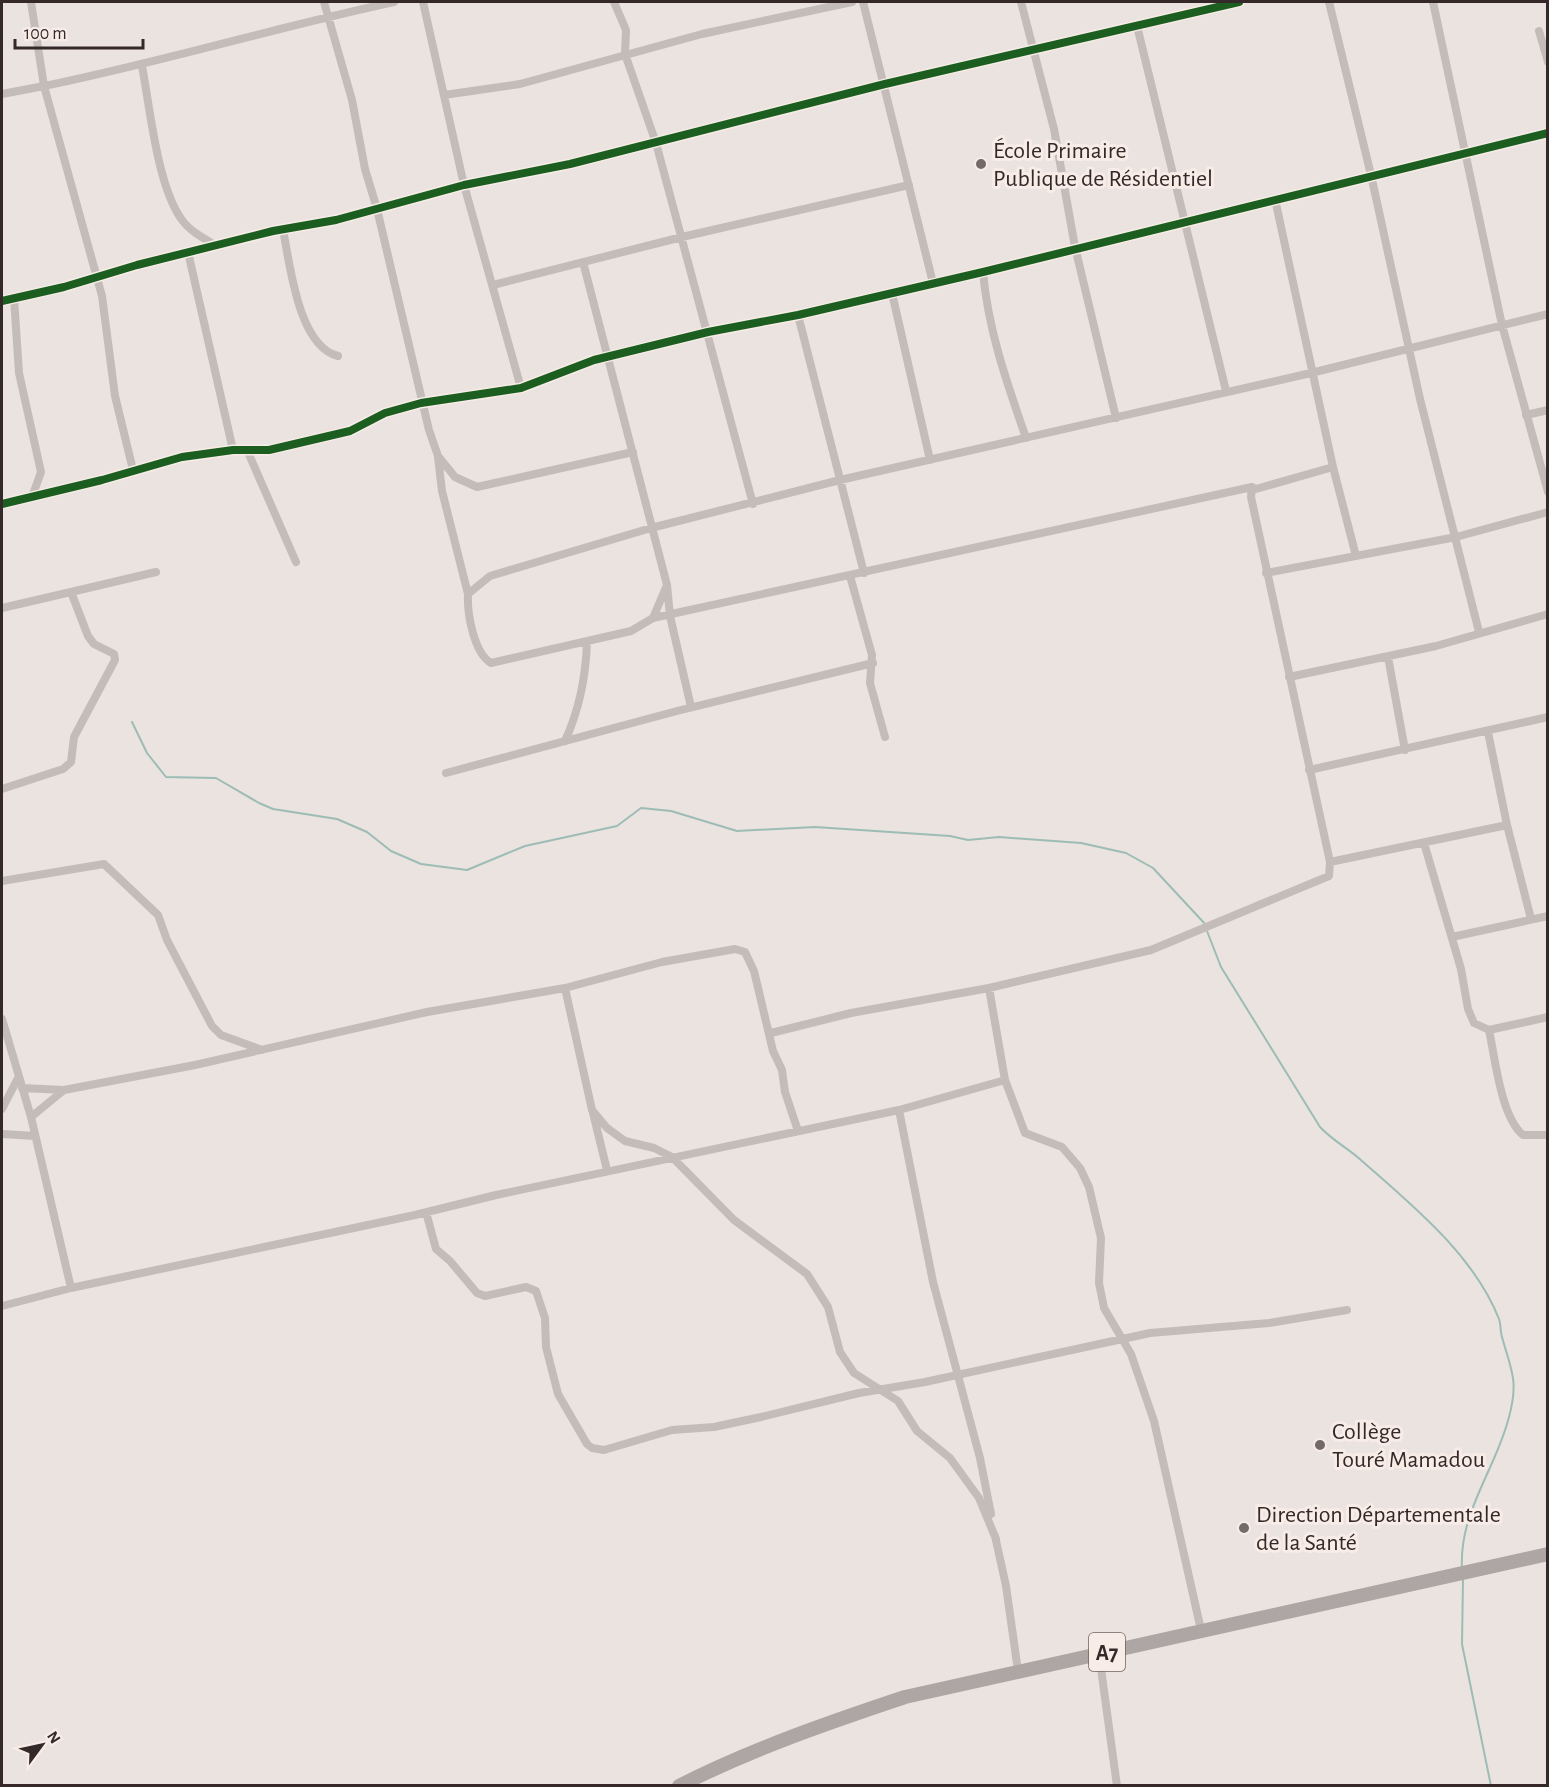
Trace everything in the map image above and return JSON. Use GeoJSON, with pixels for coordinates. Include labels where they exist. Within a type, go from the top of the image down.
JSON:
{"type":"FeatureCollection","features":[{"type":"Feature","properties":{"kind":"highway","name":"A7"},"geometry":{"type":"LineString","coordinates":[[679,1785],[719,1765],[804,1730],[905,1697],[1548,1554]]}},
{"type":"Feature","properties":{"kind":"street"},"geometry":{"type":"LineString","coordinates":[[324,2],[352,100],[365,169],[378,209],[421,403],[438,456],[442,491],[468,594],[478,646],[483,659],[491,663],[631,632],[653,618],[1252,487],[1256,489],[1333,467]]}},
{"type":"Feature","properties":{"kind":"street"},"geometry":{"type":"LineString","coordinates":[[2,94],[142,66],[329,16],[394,2]]}},
{"type":"Feature","properties":{"kind":"street"},"geometry":{"type":"LineString","coordinates":[[423,2],[464,185],[522,388]]}},
{"type":"Feature","properties":{"kind":"street"},"geometry":{"type":"LineString","coordinates":[[614,2],[626,30],[625,54],[656,143],[753,504]]}},
{"type":"Feature","properties":{"kind":"street"},"geometry":{"type":"LineString","coordinates":[[444,95],[520,84],[625,54],[822,4],[852,2]]}},
{"type":"Feature","properties":{"kind":"street"},"geometry":{"type":"LineString","coordinates":[[863,2],[933,283]]}},
{"type":"Feature","properties":{"kind":"street"},"geometry":{"type":"LineString","coordinates":[[1021,2],[1054,129],[1075,247],[1116,418]]}},
{"type":"Feature","properties":{"kind":"street"},"geometry":{"type":"LineString","coordinates":[[2,301],[64,287],[215,245],[378,209],[464,185],[570,164],[885,84],[1235,2]]}},
{"type":"Feature","properties":{"kind":"street"},"geometry":{"type":"LineString","coordinates":[[1329,2],[1371,175],[1408,347],[1479,633]]}},
{"type":"Feature","properties":{"kind":"street"},"geometry":{"type":"LineString","coordinates":[[1433,2],[1502,324],[1548,492]]}},
{"type":"Feature","properties":{"kind":"street"},"geometry":{"type":"LineString","coordinates":[[29,3],[44,86],[102,296],[115,396],[133,470]]}},
{"type":"Feature","properties":{"kind":"street"},"geometry":{"type":"LineString","coordinates":[[1137,26],[1187,221],[1226,391]]}},
{"type":"Feature","properties":{"kind":"street"},"geometry":{"type":"LineString","coordinates":[[1539,31],[1548,62]]}},
{"type":"Feature","properties":{"kind":"street"},"geometry":{"type":"LineString","coordinates":[[142,66],[157,148],[171,200],[189,228],[215,245]]}},
{"type":"Feature","properties":{"kind":"street"},"geometry":{"type":"LineString","coordinates":[[2,504],[182,457],[233,450],[269,450],[350,431],[385,413],[421,403],[522,388],[607,357],[708,332],[798,315],[983,272],[1075,247],[1548,133]]}},
{"type":"Feature","properties":{"kind":"street"},"geometry":{"type":"LineString","coordinates":[[493,285],[682,237],[909,185]]}},
{"type":"Feature","properties":{"kind":"street"},"geometry":{"type":"LineString","coordinates":[[1275,199],[1311,373],[1356,556]]}},
{"type":"Feature","properties":{"kind":"street"},"geometry":{"type":"LineString","coordinates":[[283,230],[298,297],[308,327],[319,345],[338,356]]}},
{"type":"Feature","properties":{"kind":"street"},"geometry":{"type":"LineString","coordinates":[[188,252],[233,450]]}},
{"type":"Feature","properties":{"kind":"street"},"geometry":{"type":"LineString","coordinates":[[583,262],[666,585],[670,616],[691,707]]}},
{"type":"Feature","properties":{"kind":"street"},"geometry":{"type":"LineString","coordinates":[[983,272],[989,321],[1026,438]]}},
{"type":"Feature","properties":{"kind":"street"},"geometry":{"type":"LineString","coordinates":[[892,293],[930,460]]}},
{"type":"Feature","properties":{"kind":"street"},"geometry":{"type":"LineString","coordinates":[[14,298],[19,373],[41,472],[32,497]]}},
{"type":"Feature","properties":{"kind":"street"},"geometry":{"type":"LineString","coordinates":[[468,594],[490,576],[651,528],[753,504],[840,480],[1311,373],[1548,314]]}},
{"type":"Feature","properties":{"kind":"street"},"geometry":{"type":"LineString","coordinates":[[798,315],[864,573]]}},
{"type":"Feature","properties":{"kind":"street"},"geometry":{"type":"LineString","coordinates":[[1526,415],[1548,410]]}},
{"type":"Feature","properties":{"kind":"street"},"geometry":{"type":"LineString","coordinates":[[247,450],[268,494],[280,531],[297,562]]}},
{"type":"Feature","properties":{"kind":"street"},"geometry":{"type":"LineString","coordinates":[[438,456],[455,477],[477,487],[633,452]]}},
{"type":"Feature","properties":{"kind":"street"},"geometry":{"type":"LineString","coordinates":[[771,1033],[851,1013],[989,988],[1151,950],[1322,880],[1330,874],[1330,862],[1251,503],[1252,487]]}},
{"type":"Feature","properties":{"kind":"street"},"geometry":{"type":"LineString","coordinates":[[1266,573],[1456,537],[1548,512]]}},
{"type":"Feature","properties":{"kind":"street"},"geometry":{"type":"LineString","coordinates":[[2,608],[156,572]]}},
{"type":"Feature","properties":{"kind":"street"},"geometry":{"type":"LineString","coordinates":[[850,576],[873,663],[870,683],[885,737]]}},
{"type":"Feature","properties":{"kind":"street"},"geometry":{"type":"LineString","coordinates":[[653,618],[666,585]]}},
{"type":"Feature","properties":{"kind":"street"},"geometry":{"type":"LineString","coordinates":[[2,789],[63,769],[71,762],[74,737],[115,660],[114,654],[94,644],[88,636],[71,592]]}},
{"type":"Feature","properties":{"kind":"street"},"geometry":{"type":"LineString","coordinates":[[1289,677],[1388,657],[1548,614]]}},
{"type":"Feature","properties":{"kind":"street"},"geometry":{"type":"LineString","coordinates":[[564,741],[577,714],[585,680],[587,641]]}},
{"type":"Feature","properties":{"kind":"street"},"geometry":{"type":"LineString","coordinates":[[1388,657],[1405,750]]}},
{"type":"Feature","properties":{"kind":"street"},"geometry":{"type":"LineString","coordinates":[[446,773],[691,707],[873,663]]}},
{"type":"Feature","properties":{"kind":"street"},"geometry":{"type":"LineString","coordinates":[[1309,770],[1548,717]]}},
{"type":"Feature","properties":{"kind":"street"},"geometry":{"type":"LineString","coordinates":[[1488,732],[1507,825],[1532,920]]}},
{"type":"Feature","properties":{"kind":"street"},"geometry":{"type":"LineString","coordinates":[[1330,862],[1507,825]]}},
{"type":"Feature","properties":{"kind":"street"},"geometry":{"type":"LineString","coordinates":[[1424,843],[1452,937],[1472,1018],[1480,1028],[1489,1030],[1548,1017]]}},
{"type":"Feature","properties":{"kind":"street"},"geometry":{"type":"LineString","coordinates":[[2,880],[104,864],[158,915],[167,940],[212,1026],[221,1035],[262,1050]]}},
{"type":"Feature","properties":{"kind":"street"},"geometry":{"type":"LineString","coordinates":[[1452,937],[1548,915]]}},
{"type":"Feature","properties":{"kind":"street"},"geometry":{"type":"LineString","coordinates":[[22,1088],[64,1090],[262,1050],[427,1012],[565,988],[662,962],[741,949],[751,962],[798,1131]]}},
{"type":"Feature","properties":{"kind":"street"},"geometry":{"type":"LineString","coordinates":[[565,988],[608,1170]]}},
{"type":"Feature","properties":{"kind":"street"},"geometry":{"type":"LineString","coordinates":[[989,988],[1005,1080],[1025,1133],[1032,1138],[1053,1142],[1062,1147],[1080,1168],[1089,1187],[1100,1230],[1100,1283],[1104,1308],[1131,1354],[1154,1421],[1201,1630]]}},
{"type":"Feature","properties":{"kind":"street"},"geometry":{"type":"LineString","coordinates":[[2,1019],[31,1117],[71,1288]]}},
{"type":"Feature","properties":{"kind":"street"},"geometry":{"type":"LineString","coordinates":[[1489,1030],[1507,1110],[1514,1124],[1523,1135],[1548,1136]]}},
{"type":"Feature","properties":{"kind":"street"},"geometry":{"type":"LineString","coordinates":[[2,1109],[18,1078]]}},
{"type":"Feature","properties":{"kind":"street"},"geometry":{"type":"LineString","coordinates":[[2,1306],[71,1288],[426,1212],[608,1170],[899,1110],[1005,1080]]}},
{"type":"Feature","properties":{"kind":"street"},"geometry":{"type":"LineString","coordinates":[[31,1117],[64,1090]]}},
{"type":"Feature","properties":{"kind":"street"},"geometry":{"type":"LineString","coordinates":[[592,1110],[607,1128],[625,1140],[654,1148],[672,1157],[734,1220],[812,1279],[828,1307],[840,1352],[854,1373],[898,1401],[917,1431],[954,1463],[979,1498],[996,1539]]}},
{"type":"Feature","properties":{"kind":"street"},"geometry":{"type":"LineString","coordinates":[[899,1110],[933,1282],[980,1458],[1006,1586],[1018,1671]]}},
{"type":"Feature","properties":{"kind":"street"},"geometry":{"type":"LineString","coordinates":[[2,1134],[34,1136]]}},
{"type":"Feature","properties":{"kind":"street"},"geometry":{"type":"LineString","coordinates":[[426,1212],[434,1247],[458,1268],[479,1294],[485,1296],[526,1287],[536,1291],[545,1318],[546,1347],[558,1394],[580,1434],[592,1448],[611,1449],[633,1440],[672,1430],[738,1422],[880,1389],[958,1375],[1124,1339],[1184,1329],[1269,1323],[1347,1310]]}},
{"type":"Feature","properties":{"kind":"street"},"geometry":{"type":"LineString","coordinates":[[1099,1654],[1117,1785]]}},
{"type":"Feature","properties":{"kind":"waterway"},"geometry":{"type":"LineString","coordinates":[[132,722],[147,753],[166,777],[216,778],[273,809],[337,819],[367,832],[391,851],[421,864],[467,870],[525,846],[617,826],[641,808],[671,811],[737,831],[815,827],[950,836],[968,840],[999,837],[1081,843],[1126,853],[1153,868],[1206,925]]}},
{"type":"Feature","properties":{"kind":"waterway"},"geometry":{"type":"LineString","coordinates":[[1207,931],[1221,967],[1320,1127],[1357,1156],[1440,1232],[1474,1274],[1499,1319],[1501,1335],[1513,1376],[1512,1404],[1503,1436],[1466,1528],[1462,1568]]}},
{"type":"Feature","properties":{"kind":"waterway"},"geometry":{"type":"LineString","coordinates":[[1463,1579],[1462,1644],[1491,1786]]}},
{"type":"Feature","properties":{"kind":"cycle path"},"geometry":{"type":"LineString","coordinates":[[2,301],[64,287],[137,265],[273,231],[336,220],[464,185],[570,164],[885,84],[1239,2]]}},
{"type":"Feature","properties":{"kind":"cycle path"},"geometry":{"type":"LineString","coordinates":[[2,504],[102,480],[182,457],[233,450],[269,450],[350,431],[385,413],[421,403],[521,388],[594,360],[708,332],[798,315],[983,272],[1548,133]]}},
{"type":"Feature","properties":{"kind":"place","name":"École Primaire Publique de Résidentiel"},"geometry":{"type":"Point","coordinates":[981,164]}},
{"type":"Feature","properties":{"kind":"place","name":"Collège Touré Mamadou"},"geometry":{"type":"Point","coordinates":[1320,1445]}},
{"type":"Feature","properties":{"kind":"place","name":"Direction Départementale de la Santé"},"geometry":{"type":"Point","coordinates":[1244,1528]}}]}
